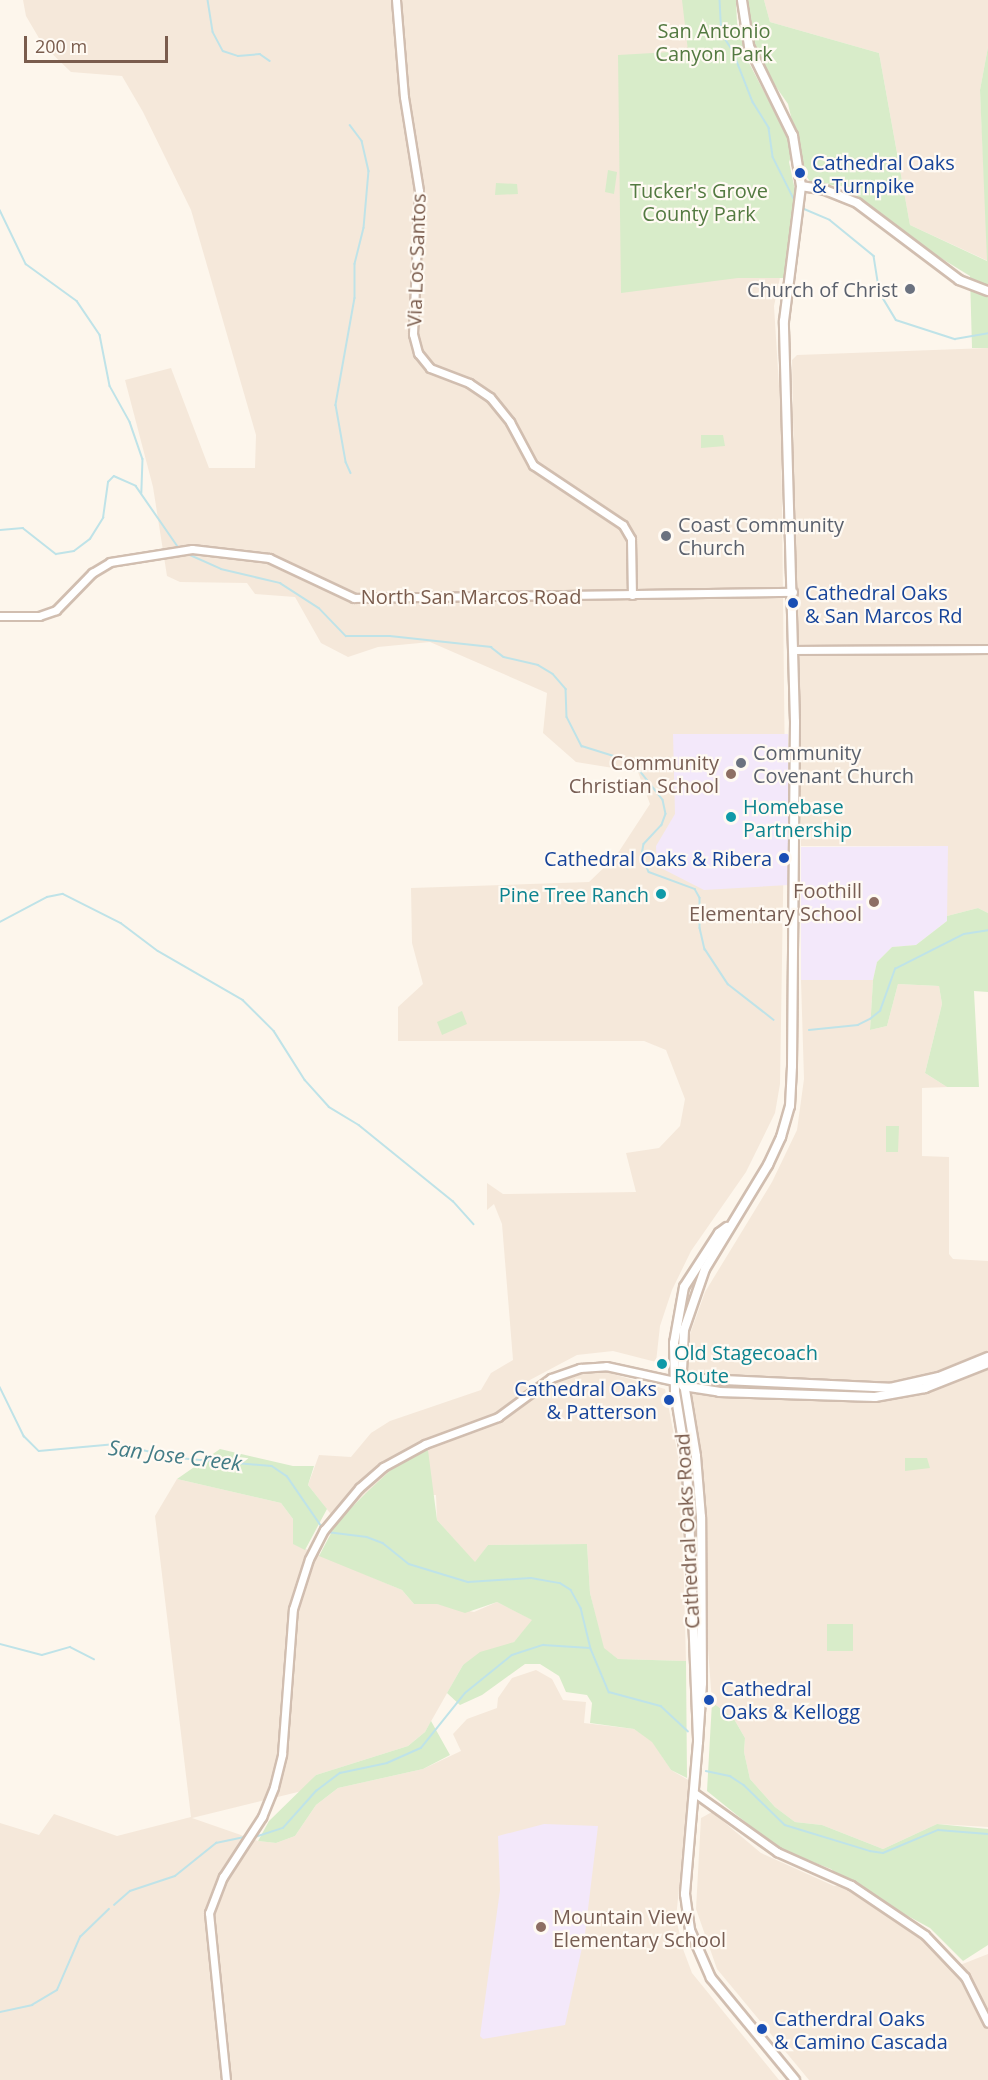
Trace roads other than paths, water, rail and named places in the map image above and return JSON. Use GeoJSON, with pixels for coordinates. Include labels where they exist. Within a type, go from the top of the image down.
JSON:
{"type":"FeatureCollection","features":[{"type":"Feature","properties":{"kind":"main road","name":"Cathedral Oaks Road"},"geometry":{"type":"LineString","coordinates":[[742,0],[754,58],[793,136],[801,186],[799,220],[786,281],[784,321],[794,650],[792,1091],[776,1150],[727,1227],[699,1282],[687,1316],[683,1377],[700,1517],[702,1683],[696,1794],[684,1894],[696,1950],[716,1986],[795,2080]]}},
{"type":"Feature","properties":{"kind":"main road"},"geometry":{"type":"LineString","coordinates":[[801,186],[851,200],[959,280],[988,291]]}},
{"type":"Feature","properties":{"kind":"main road","name":"Cathedral Oaks Road"},"geometry":{"type":"LineString","coordinates":[[698,1742],[687,1465],[674,1381],[675,1327],[684,1287],[719,1233],[727,1227]]}},
{"type":"Feature","properties":{"kind":"main road"},"geometry":{"type":"LineString","coordinates":[[674,1381],[683,1377],[723,1383],[893,1388],[939,1377],[988,1357]]}},
{"type":"Feature","properties":{"kind":"main road"},"geometry":{"type":"LineString","coordinates":[[674,1381],[685,1387],[719,1392],[875,1397],[925,1388],[988,1363]]}},
{"type":"Feature","properties":{"kind":"street","name":"Via Los Santos"},"geometry":{"type":"LineString","coordinates":[[396,0],[404,97],[419,191],[414,334],[418,353],[430,368],[469,383],[490,397],[506,416],[533,465],[623,525],[631,539],[632,595]]}},
{"type":"Feature","properties":{"kind":"street","name":"North San Marcos Road"},"geometry":{"type":"LineString","coordinates":[[0,616],[48,614],[64,604],[101,567],[162,551],[192,549],[269,558],[354,598],[793,592]]}},
{"type":"Feature","properties":{"kind":"street"},"geometry":{"type":"LineString","coordinates":[[794,650],[988,649]]}},
{"type":"Feature","properties":{"kind":"street"},"geometry":{"type":"LineString","coordinates":[[226,2080],[209,1913],[223,1877],[262,1817],[274,1787],[282,1754],[293,1609],[317,1543],[332,1519],[369,1477],[398,1458],[498,1417],[551,1378],[580,1368],[606,1366],[674,1381]]}},
{"type":"Feature","properties":{"kind":"street"},"geometry":{"type":"LineString","coordinates":[[696,1794],[777,1852],[850,1885],[925,1935],[965,1977],[988,2023]]}},
{"type":"Feature","properties":{"kind":"waterway"},"geometry":{"type":"LineString","coordinates":[[208,0],[213,32],[223,51],[238,56],[260,54],[270,61]]}},
{"type":"Feature","properties":{"kind":"waterway"},"geometry":{"type":"LineString","coordinates":[[720,0],[722,34],[733,51],[753,102],[769,128],[773,157],[796,203]]}},
{"type":"Feature","properties":{"kind":"waterway"},"geometry":{"type":"LineString","coordinates":[[350,125],[362,141],[369,171],[364,228],[355,264],[355,298],[336,405],[346,462],[351,473]]}},
{"type":"Feature","properties":{"kind":"waterway"},"geometry":{"type":"LineString","coordinates":[[802,208],[830,220],[874,256],[880,293],[896,320],[955,339],[988,333]]}},
{"type":"Feature","properties":{"kind":"waterway"},"geometry":{"type":"LineString","coordinates":[[0,210],[26,264],[77,301],[100,335],[110,386],[130,422],[143,459],[142,493]]}},
{"type":"Feature","properties":{"kind":"waterway"},"geometry":{"type":"LineString","coordinates":[[0,530],[23,528],[56,554],[74,551],[90,539],[103,518],[108,482],[114,476],[136,486],[179,548]]}},
{"type":"Feature","properties":{"kind":"waterway"},"geometry":{"type":"LineString","coordinates":[[188,554],[221,569],[280,583],[319,608],[346,636],[390,636],[491,647],[504,657],[538,665],[553,674],[566,689],[567,717],[582,746],[633,762],[663,800],[666,814],[662,825],[644,844],[642,855],[649,872],[695,889],[700,898],[700,928],[705,949],[728,984],[774,1020]]}},
{"type":"Feature","properties":{"kind":"waterway"},"geometry":{"type":"LineString","coordinates":[[0,922],[47,897],[63,894],[121,923],[158,951],[243,1000],[274,1031],[305,1080],[329,1107],[359,1125],[453,1201],[474,1224]]}},
{"type":"Feature","properties":{"kind":"waterway"},"geometry":{"type":"LineString","coordinates":[[809,1030],[858,1025],[870,1019],[880,1011],[895,969],[964,934],[988,930]]}},
{"type":"Feature","properties":{"kind":"waterway","name":"San Jose Creek"},"geometry":{"type":"LineString","coordinates":[[0,1387],[24,1436],[39,1451],[116,1444],[178,1458],[272,1466],[287,1476],[322,1527]]}},
{"type":"Feature","properties":{"kind":"waterway","name":"San Jose Creek"},"geometry":{"type":"LineString","coordinates":[[327,1532],[367,1537],[383,1543],[409,1564],[468,1582],[531,1578],[560,1583],[571,1590],[581,1608],[591,1649],[609,1692],[661,1706],[688,1731]]}},
{"type":"Feature","properties":{"kind":"waterway"},"geometry":{"type":"LineString","coordinates":[[0,1644],[42,1655],[70,1647],[94,1659]]}},
{"type":"Feature","properties":{"kind":"waterway"},"geometry":{"type":"LineString","coordinates":[[255,1837],[283,1828],[316,1791],[340,1773],[387,1763],[421,1748],[465,1693],[512,1655],[543,1645],[590,1648]]}},
{"type":"Feature","properties":{"kind":"waterway","name":"San Jose Creek"},"geometry":{"type":"LineString","coordinates":[[706,1771],[730,1776],[744,1785],[785,1825],[870,1851],[883,1853],[938,1830],[988,1834]]}},
{"type":"Feature","properties":{"kind":"waterway"},"geometry":{"type":"LineString","coordinates":[[114,1905],[130,1891],[175,1876],[216,1843],[245,1837]]}},
{"type":"Feature","properties":{"kind":"waterway"},"geometry":{"type":"LineString","coordinates":[[0,2012],[32,2005],[57,1990],[80,1937],[109,1909]]}},
{"type":"Feature","properties":{"kind":"place","name":"Cathedral Oaks & Turnpike"},"geometry":{"type":"Point","coordinates":[800,173]}},
{"type":"Feature","properties":{"kind":"place","name":"Church of Christ"},"geometry":{"type":"Point","coordinates":[910,289]}},
{"type":"Feature","properties":{"kind":"place","name":"Coast Community Church"},"geometry":{"type":"Point","coordinates":[666,536]}},
{"type":"Feature","properties":{"kind":"place","name":"Cathedral Oaks & San Marcos Rd"},"geometry":{"type":"Point","coordinates":[793,603]}},
{"type":"Feature","properties":{"kind":"place","name":"Community Covenant Church"},"geometry":{"type":"Point","coordinates":[741,763]}},
{"type":"Feature","properties":{"kind":"place","name":"Community Christian School"},"geometry":{"type":"Point","coordinates":[731,774]}},
{"type":"Feature","properties":{"kind":"place","name":"Homebase Partnership"},"geometry":{"type":"Point","coordinates":[731,817]}},
{"type":"Feature","properties":{"kind":"place","name":"Cathedral Oaks & Ribera"},"geometry":{"type":"Point","coordinates":[784,858]}},
{"type":"Feature","properties":{"kind":"place","name":"Pine Tree Ranch"},"geometry":{"type":"Point","coordinates":[661,894]}},
{"type":"Feature","properties":{"kind":"place","name":"Foothill Elementary School"},"geometry":{"type":"Point","coordinates":[874,902]}},
{"type":"Feature","properties":{"kind":"place","name":"Old Stagecoach Route"},"geometry":{"type":"Point","coordinates":[662,1364]}},
{"type":"Feature","properties":{"kind":"place","name":"Cathedral Oaks & Patterson"},"geometry":{"type":"Point","coordinates":[669,1400]}},
{"type":"Feature","properties":{"kind":"place","name":"Cathedral Oaks & Kellogg"},"geometry":{"type":"Point","coordinates":[709,1700]}},
{"type":"Feature","properties":{"kind":"place","name":"Mountain View Elementary School"},"geometry":{"type":"Point","coordinates":[541,1927]}},
{"type":"Feature","properties":{"kind":"place","name":"Catherdral Oaks & Camino Cascada"},"geometry":{"type":"Point","coordinates":[762,2029]}},
{"type":"Feature","properties":{"kind":"park label","name":"San Antonio Canyon Park"},"geometry":{"type":"Point","coordinates":[714,42]}},
{"type":"Feature","properties":{"kind":"park label","name":"Tucker's Grove County Park"},"geometry":{"type":"Point","coordinates":[699,202]}}]}
